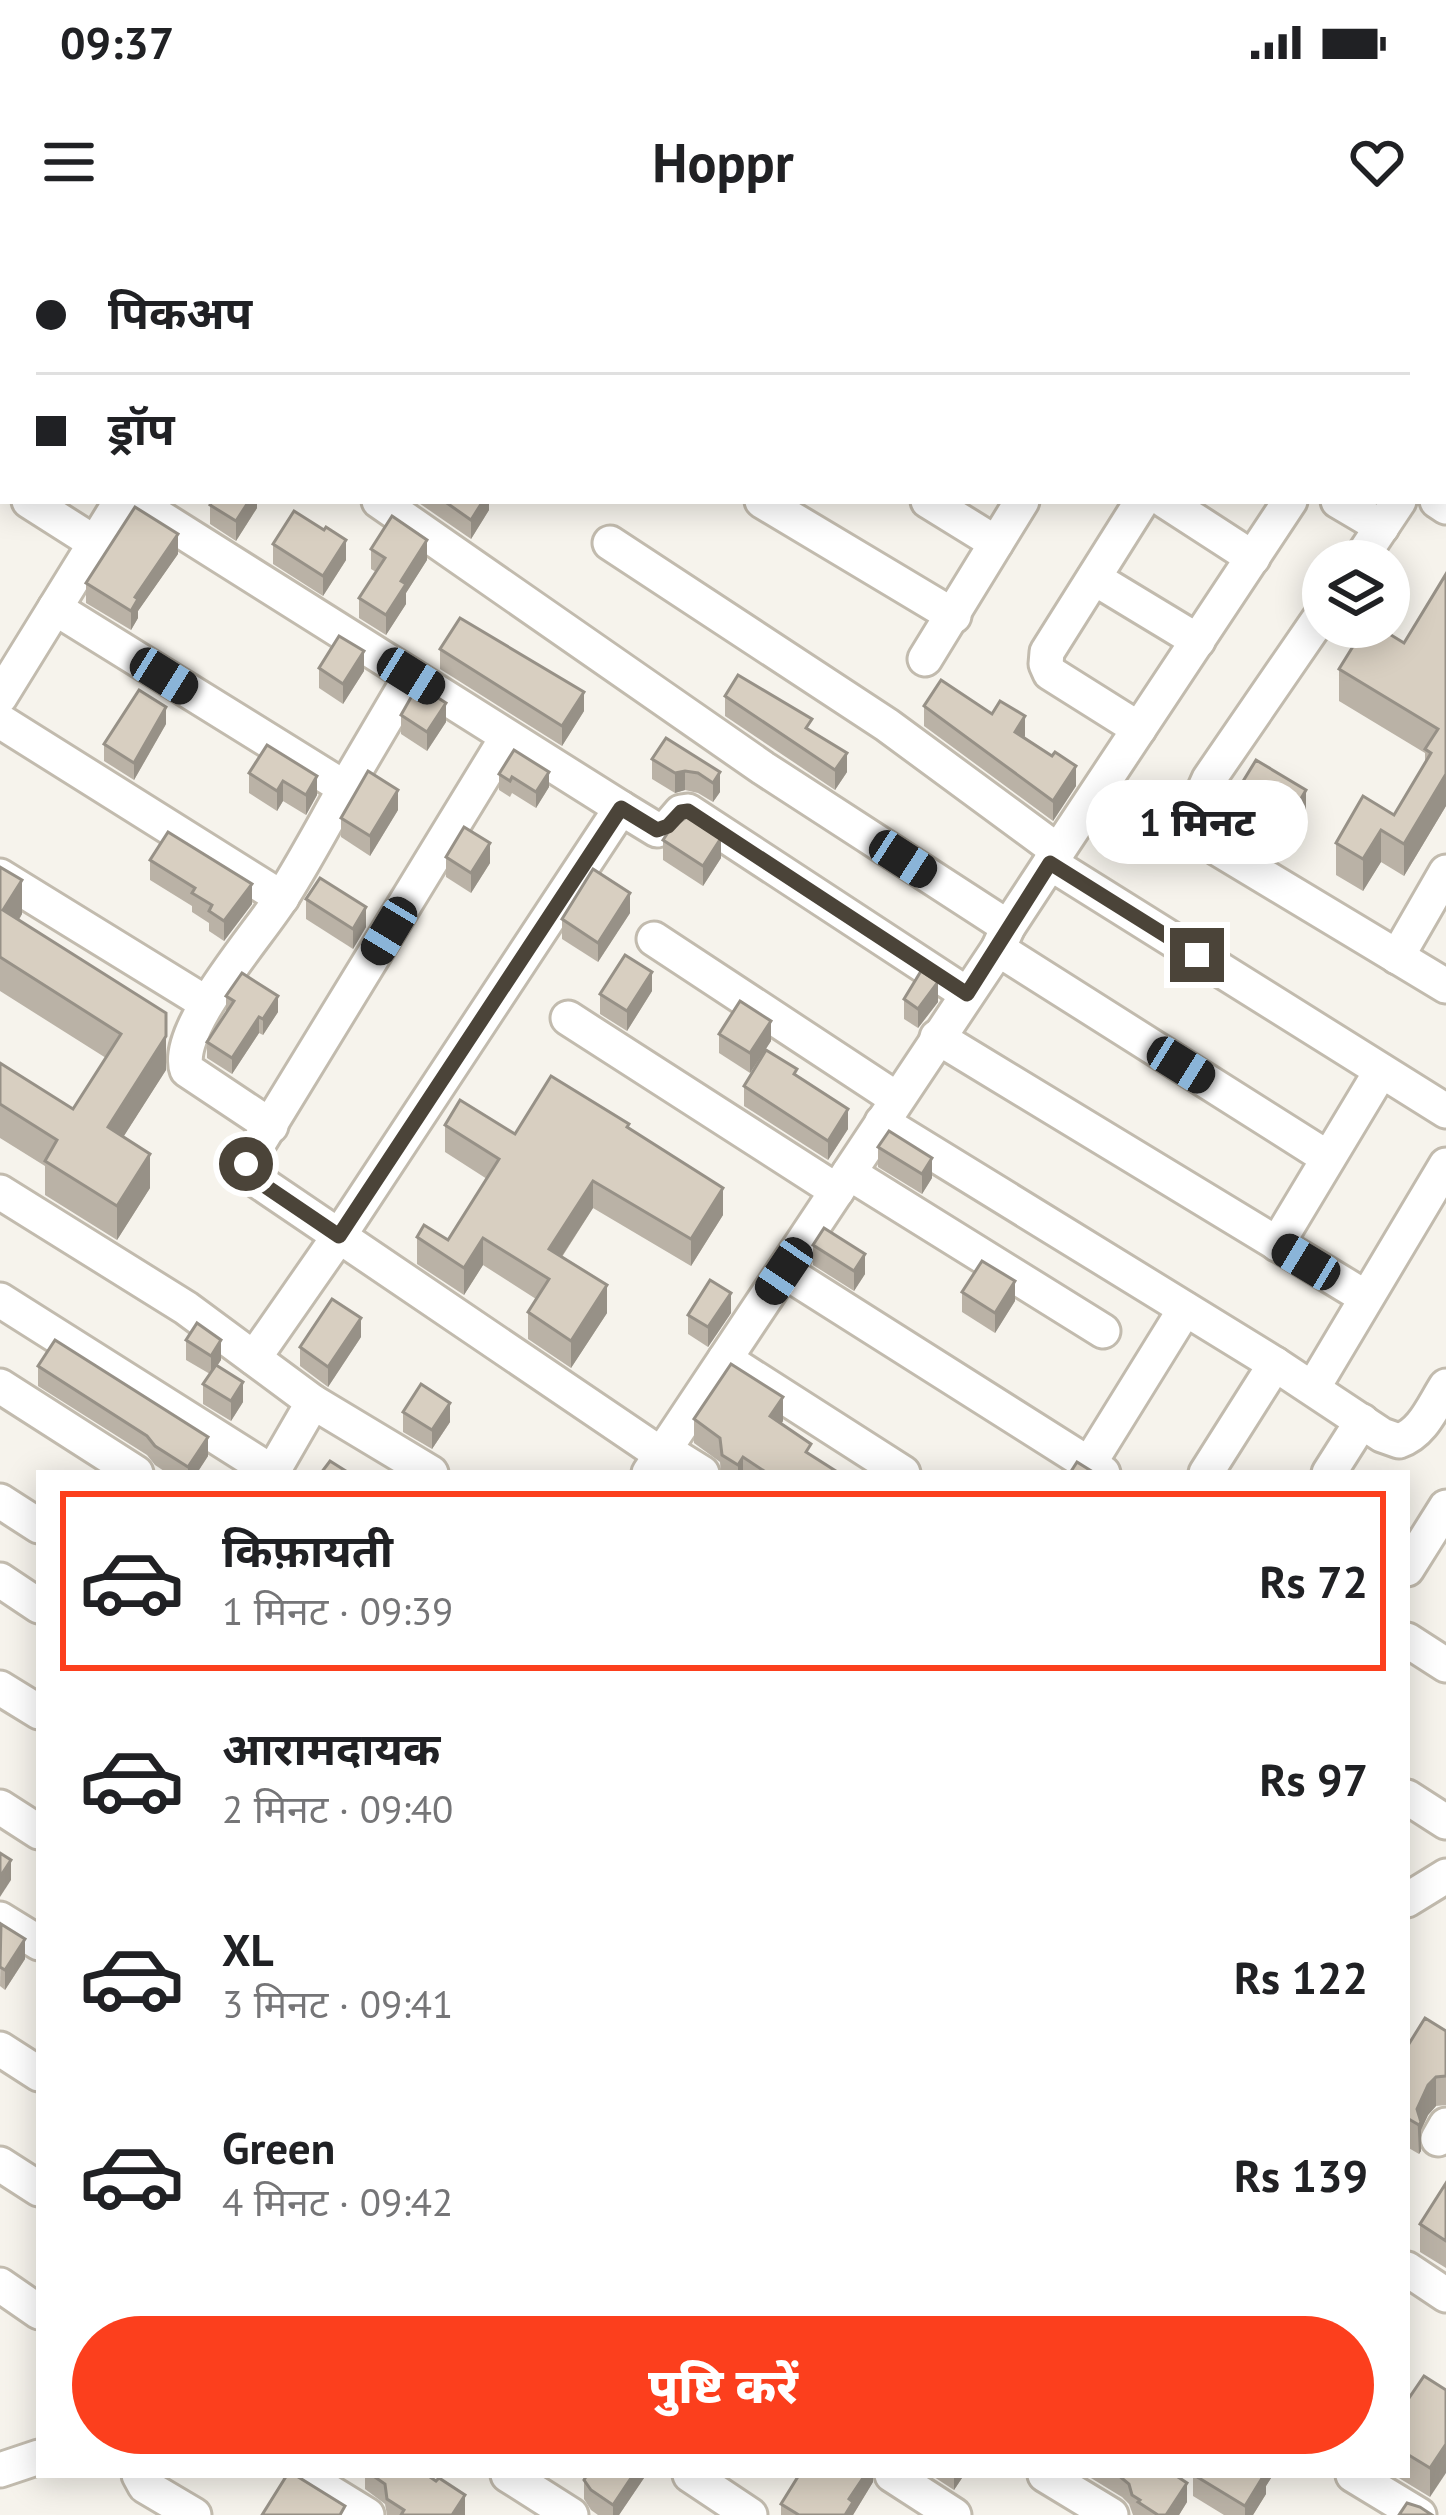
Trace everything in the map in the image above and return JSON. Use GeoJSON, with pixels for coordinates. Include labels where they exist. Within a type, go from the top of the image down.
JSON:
{"type":"FeatureCollection","features":[{"type":"Feature","properties":{"kind":"street"},"geometry":{"type":"LineString","coordinates":[[34,504],[95,543]]}},
{"type":"Feature","properties":{"kind":"street"},"geometry":{"type":"LineString","coordinates":[[6,674],[55,608],[120,504]]}},
{"type":"Feature","properties":{"kind":"street"},"geometry":{"type":"LineString","coordinates":[[139,504],[657,830],[688,811],[967,994]]}},
{"type":"Feature","properties":{"kind":"street"},"geometry":{"type":"LineString","coordinates":[[384,504],[1003,938],[1328,1158]]}},
{"type":"Feature","properties":{"kind":"street"},"geometry":{"type":"LineString","coordinates":[[767,504],[954,616]]}},
{"type":"Feature","properties":{"kind":"street"},"geometry":{"type":"LineString","coordinates":[[933,504],[996,544]]}},
{"type":"Feature","properties":{"kind":"street"},"geometry":{"type":"LineString","coordinates":[[925,659],[1020,504]]}},
{"type":"Feature","properties":{"kind":"street"},"geometry":{"type":"LineString","coordinates":[[1139,730],[1050,673],[1046,664],[1047,652],[1140,504]]}},
{"type":"Feature","properties":{"kind":"street"},"geometry":{"type":"LineString","coordinates":[[1170,504],[1253,558]]}},
{"type":"Feature","properties":{"kind":"street"},"geometry":{"type":"LineString","coordinates":[[659,1459],[1288,504]]}},
{"type":"Feature","properties":{"kind":"street"},"geometry":{"type":"LineString","coordinates":[[1350,504],[1390,514],[1373,540]]}},
{"type":"Feature","properties":{"kind":"street"},"geometry":{"type":"LineString","coordinates":[[610,543],[887,725],[1054,857],[1446,1111]]}},
{"type":"Feature","properties":{"kind":"street"},"geometry":{"type":"LineString","coordinates":[[1094,578],[1198,641]]}},
{"type":"Feature","properties":{"kind":"street"},"geometry":{"type":"LineString","coordinates":[[55,608],[345,788]]}},
{"type":"Feature","properties":{"kind":"street"},"geometry":{"type":"LineString","coordinates":[[1302,645],[1201,796],[1206,829],[1217,848],[1446,986]]}},
{"type":"Feature","properties":{"kind":"street"},"geometry":{"type":"LineString","coordinates":[[271,1126],[188,1070],[185,1051],[206,1004],[282,898],[411,676]]}},
{"type":"Feature","properties":{"kind":"street"},"geometry":{"type":"LineString","coordinates":[[0,721],[282,898]]}},
{"type":"Feature","properties":{"kind":"street"},"geometry":{"type":"LineString","coordinates":[[507,736],[246,1164],[249,1175],[659,1459],[693,1470]]}},
{"type":"Feature","properties":{"kind":"street"},"geometry":{"type":"LineString","coordinates":[[254,1358],[621,808]]}},
{"type":"Feature","properties":{"kind":"street"},"geometry":{"type":"LineString","coordinates":[[1397,957],[1446,872]]}},
{"type":"Feature","properties":{"kind":"street"},"geometry":{"type":"LineString","coordinates":[[0,876],[206,1004]]}},
{"type":"Feature","properties":{"kind":"street"},"geometry":{"type":"LineString","coordinates":[[654,939],[890,1111],[1382,1435],[1400,1441],[1411,1437],[1446,1386]]}},
{"type":"Feature","properties":{"kind":"street"},"geometry":{"type":"LineString","coordinates":[[568,1018],[1103,1331]]}},
{"type":"Feature","properties":{"kind":"street"},"geometry":{"type":"LineString","coordinates":[[938,1036],[1365,1298]]}},
{"type":"Feature","properties":{"kind":"street"},"geometry":{"type":"LineString","coordinates":[[1276,1244],[1381,1071]]}},
{"type":"Feature","properties":{"kind":"street"},"geometry":{"type":"LineString","coordinates":[[1313,1388],[1446,1165]]}},
{"type":"Feature","properties":{"kind":"street"},"geometry":{"type":"LineString","coordinates":[[0,1192],[186,1308],[313,1402],[426,1470]]}},
{"type":"Feature","properties":{"kind":"street"},"geometry":{"type":"LineString","coordinates":[[784,1271],[1096,1468],[1186,1309]]}},
{"type":"Feature","properties":{"kind":"street"},"geometry":{"type":"LineString","coordinates":[[0,1300],[267,1470]]}},
{"type":"Feature","properties":{"kind":"street"},"geometry":{"type":"LineString","coordinates":[[725,1359],[898,1470]]}},
{"type":"Feature","properties":{"kind":"street"},"geometry":{"type":"LineString","coordinates":[[1208,1470],[1275,1364]]}},
{"type":"Feature","properties":{"kind":"street"},"geometry":{"type":"LineString","coordinates":[[0,1386],[131,1470]]}},
{"type":"Feature","properties":{"kind":"street"},"geometry":{"type":"LineString","coordinates":[[274,1470],[313,1402]]}},
{"type":"Feature","properties":{"kind":"street"},"geometry":{"type":"LineString","coordinates":[[1331,1470],[1362,1421]]}},
{"type":"Feature","properties":{"kind":"street"},"geometry":{"type":"LineString","coordinates":[[0,1501],[36,1524]]}},
{"type":"Feature","properties":{"kind":"street"},"geometry":{"type":"LineString","coordinates":[[1410,1564],[1446,1507]]}},
{"type":"Feature","properties":{"kind":"street"},"geometry":{"type":"LineString","coordinates":[[0,1580],[36,1604]]}},
{"type":"Feature","properties":{"kind":"street"},"geometry":{"type":"LineString","coordinates":[[1410,1642],[1446,1665]]}},
{"type":"Feature","properties":{"kind":"street"},"geometry":{"type":"LineString","coordinates":[[0,1688],[36,1710]]}},
{"type":"Feature","properties":{"kind":"street"},"geometry":{"type":"LineString","coordinates":[[1410,1799],[1446,1822]]}},
{"type":"Feature","properties":{"kind":"street"},"geometry":{"type":"LineString","coordinates":[[0,1807],[36,1830]]}},
{"type":"Feature","properties":{"kind":"street"},"geometry":{"type":"LineString","coordinates":[[1410,1898],[1446,1876]]}},
{"type":"Feature","properties":{"kind":"street"},"geometry":{"type":"LineString","coordinates":[[0,1918],[36,1941]]}},
{"type":"Feature","properties":{"kind":"street"},"geometry":{"type":"LineString","coordinates":[[0,2049],[36,2072]]}},
{"type":"Feature","properties":{"kind":"street"},"geometry":{"type":"LineString","coordinates":[[0,2164],[36,2187]]}},
{"type":"Feature","properties":{"kind":"street"},"geometry":{"type":"LineString","coordinates":[[1410,2271],[1446,2294]]}},
{"type":"Feature","properties":{"kind":"street"},"geometry":{"type":"LineString","coordinates":[[0,2285],[36,2310]]}},
{"type":"Feature","properties":{"kind":"street"},"geometry":{"type":"LineString","coordinates":[[141,2478],[145,2486],[194,2515]]}},
{"type":"Feature","properties":{"kind":"street"},"geometry":{"type":"LineString","coordinates":[[307,2478],[367,2515]]}},
{"type":"Feature","properties":{"kind":"street"},"geometry":{"type":"LineString","coordinates":[[513,2478],[572,2515]]}},
{"type":"Feature","properties":{"kind":"street"},"geometry":{"type":"LineString","coordinates":[[694,2478],[750,2515]]}},
{"type":"Feature","properties":{"kind":"street"},"geometry":{"type":"LineString","coordinates":[[897,2478],[954,2515]]}},
{"type":"Feature","properties":{"kind":"street"},"geometry":{"type":"LineString","coordinates":[[1050,2478],[1111,2515]]}},
{"type":"Feature","properties":{"kind":"street"},"geometry":{"type":"LineString","coordinates":[[1359,2478],[1419,2515]]}},
{"type":"Feature","properties":{"kind":"building"},"geometry":{"type":"Polygon","coordinates":[[[210,504],[247,504],[236,521],[210,504]]]}},
{"type":"Feature","properties":{"kind":"building"},"geometry":{"type":"Polygon","coordinates":[[[448,504],[481,504],[471,520],[448,504]]]}},
{"type":"Feature","properties":{"kind":"building"},"geometry":{"type":"Polygon","coordinates":[[[135,507],[178,534],[135,597],[131,611],[86,583],[135,507]]]}},
{"type":"Feature","properties":{"kind":"building"},"geometry":{"type":"Polygon","coordinates":[[[294,511],[346,540],[323,576],[273,544],[294,511]]]}},
{"type":"Feature","properties":{"kind":"building"},"geometry":{"type":"Polygon","coordinates":[[[392,516],[427,540],[386,615],[359,598],[385,558],[371,549],[392,516]]]}},
{"type":"Feature","properties":{"kind":"building"},"geometry":{"type":"Polygon","coordinates":[[[1446,574],[1446,774],[1404,844],[1381,830],[1363,859],[1336,843],[1363,796],[1394,815],[1431,753],[1425,749],[1438,729],[1339,669],[1352,648],[1410,648],[1410,633],[1446,574]]]}},
{"type":"Feature","properties":{"kind":"building"},"geometry":{"type":"Polygon","coordinates":[[[460,618],[584,692],[562,726],[440,649],[460,618]]]}},
{"type":"Feature","properties":{"kind":"building"},"geometry":{"type":"Polygon","coordinates":[[[339,636],[364,651],[343,684],[319,668],[339,636]]]}},
{"type":"Feature","properties":{"kind":"building"},"geometry":{"type":"Polygon","coordinates":[[[738,675],[812,719],[806,728],[847,753],[835,770],[725,696],[738,675]]]}},
{"type":"Feature","properties":{"kind":"building"},"geometry":{"type":"Polygon","coordinates":[[[941,680],[992,714],[1000,701],[1025,716],[1015,732],[1076,766],[1053,801],[924,706],[941,680]]]}},
{"type":"Feature","properties":{"kind":"building"},"geometry":{"type":"Polygon","coordinates":[[[418,685],[446,703],[427,732],[401,715],[418,685]]]}},
{"type":"Feature","properties":{"kind":"building"},"geometry":{"type":"Polygon","coordinates":[[[139,690],[166,707],[134,763],[104,744],[139,690]]]}},
{"type":"Feature","properties":{"kind":"building"},"geometry":{"type":"Polygon","coordinates":[[[666,738],[720,772],[713,783],[698,773],[675,773],[652,759],[666,738]]]}},
{"type":"Feature","properties":{"kind":"building"},"geometry":{"type":"Polygon","coordinates":[[[267,745],[317,776],[306,795],[283,781],[277,791],[249,773],[267,745]]]}},
{"type":"Feature","properties":{"kind":"building"},"geometry":{"type":"Polygon","coordinates":[[[514,750],[549,772],[536,792],[499,774],[514,750]]]}},
{"type":"Feature","properties":{"kind":"building"},"geometry":{"type":"Polygon","coordinates":[[[1256,760],[1306,790],[1285,826],[1234,796],[1256,760]]]}},
{"type":"Feature","properties":{"kind":"building"},"geometry":{"type":"Polygon","coordinates":[[[368,771],[398,790],[370,836],[341,818],[368,771]]]}},
{"type":"Feature","properties":{"kind":"building"},"geometry":{"type":"Polygon","coordinates":[[[688,816],[721,838],[703,866],[663,840],[688,816]]]}},
{"type":"Feature","properties":{"kind":"building"},"geometry":{"type":"Polygon","coordinates":[[[464,827],[490,843],[471,873],[446,857],[464,827]]]}},
{"type":"Feature","properties":{"kind":"building"},"geometry":{"type":"Polygon","coordinates":[[[168,832],[252,884],[224,921],[209,911],[212,905],[192,893],[195,888],[150,860],[168,832]]]}},
{"type":"Feature","properties":{"kind":"building"},"geometry":{"type":"Polygon","coordinates":[[[0,867],[22,880],[3,910],[166,1013],[166,1036],[108,1127],[150,1154],[117,1206],[45,1161],[57,1140],[0,1104],[0,1063],[73,1109],[121,1034],[0,957],[0,867]]]}},
{"type":"Feature","properties":{"kind":"building"},"geometry":{"type":"Polygon","coordinates":[[[593,869],[630,893],[598,943],[562,919],[593,869]]]}},
{"type":"Feature","properties":{"kind":"building"},"geometry":{"type":"Polygon","coordinates":[[[320,878],[366,907],[353,929],[306,899],[320,878]]]}},
{"type":"Feature","properties":{"kind":"building"},"geometry":{"type":"Polygon","coordinates":[[[625,955],[652,972],[627,1011],[600,994],[625,955]]]}},
{"type":"Feature","properties":{"kind":"building"},"geometry":{"type":"Polygon","coordinates":[[[921,971],[938,982],[918,1009],[904,999],[921,971]]]}},
{"type":"Feature","properties":{"kind":"building"},"geometry":{"type":"Polygon","coordinates":[[[242,973],[278,996],[232,1058],[207,1042],[234,1001],[226,996],[242,973]]]}},
{"type":"Feature","properties":{"kind":"building"},"geometry":{"type":"Polygon","coordinates":[[[740,1001],[771,1021],[750,1053],[719,1034],[740,1001]]]}},
{"type":"Feature","properties":{"kind":"building"},"geometry":{"type":"Polygon","coordinates":[[[766,1050],[848,1109],[828,1141],[744,1086],[766,1050]]]}},
{"type":"Feature","properties":{"kind":"building"},"geometry":{"type":"Polygon","coordinates":[[[551,1076],[723,1188],[691,1239],[593,1181],[549,1249],[607,1285],[571,1341],[528,1312],[549,1279],[483,1238],[464,1268],[417,1237],[424,1225],[448,1240],[499,1159],[445,1125],[460,1100],[515,1134],[551,1076]]]}},
{"type":"Feature","properties":{"kind":"building"},"geometry":{"type":"Polygon","coordinates":[[[889,1131],[932,1158],[922,1174],[878,1147],[889,1131]]]}},
{"type":"Feature","properties":{"kind":"building"},"geometry":{"type":"Polygon","coordinates":[[[824,1228],[865,1254],[854,1271],[813,1245],[824,1228]]]}},
{"type":"Feature","properties":{"kind":"building"},"geometry":{"type":"Polygon","coordinates":[[[982,1261],[1015,1281],[995,1313],[962,1292],[982,1261]]]}},
{"type":"Feature","properties":{"kind":"building"},"geometry":{"type":"Polygon","coordinates":[[[710,1280],[731,1293],[708,1327],[688,1315],[710,1280]]]}},
{"type":"Feature","properties":{"kind":"building"},"geometry":{"type":"Polygon","coordinates":[[[332,1299],[361,1318],[328,1367],[300,1347],[332,1299]]]}},
{"type":"Feature","properties":{"kind":"building"},"geometry":{"type":"Polygon","coordinates":[[[197,1323],[221,1340],[211,1356],[186,1340],[197,1323]]]}},
{"type":"Feature","properties":{"kind":"building"},"geometry":{"type":"Polygon","coordinates":[[[55,1340],[208,1437],[188,1467],[38,1366],[55,1340]]]}},
{"type":"Feature","properties":{"kind":"building"},"geometry":{"type":"Polygon","coordinates":[[[731,1364],[783,1397],[770,1416],[811,1444],[806,1452],[834,1470],[762,1470],[743,1457],[738,1465],[722,1455],[720,1438],[694,1419],[731,1364]]]}},
{"type":"Feature","properties":{"kind":"building"},"geometry":{"type":"Polygon","coordinates":[[[216,1365],[243,1382],[231,1401],[203,1384],[216,1365]]]}},
{"type":"Feature","properties":{"kind":"building"},"geometry":{"type":"Polygon","coordinates":[[[421,1384],[450,1403],[432,1430],[403,1412],[421,1384]]]}},
{"type":"Feature","properties":{"kind":"building"},"geometry":{"type":"Polygon","coordinates":[[[330,1461],[344,1470],[323,1470],[330,1461]]]}},
{"type":"Feature","properties":{"kind":"building"},"geometry":{"type":"Polygon","coordinates":[[[0,1853],[11,1860],[0,1877],[0,1853]]]}},
{"type":"Feature","properties":{"kind":"building"},"geometry":{"type":"Polygon","coordinates":[[[1,1924],[25,1939],[5,1970],[0,1967],[1,1924]]]}},
{"type":"Feature","properties":{"kind":"building"},"geometry":{"type":"Polygon","coordinates":[[[1425,2018],[1446,2031],[1446,2076],[1428,2085],[1417,2109],[1419,2125],[1410,2120],[1410,2042],[1425,2018]]]}},
{"type":"Feature","properties":{"kind":"building"},"geometry":{"type":"Polygon","coordinates":[[[1446,2183],[1446,2241],[1420,2224],[1446,2183]]]}},
{"type":"Feature","properties":{"kind":"building"},"geometry":{"type":"Polygon","coordinates":[[[1424,2376],[1446,2390],[1446,2444],[1430,2468],[1410,2456],[1410,2397],[1424,2376]]]}},
{"type":"Feature","properties":{"kind":"building"},"geometry":{"type":"Polygon","coordinates":[[[285,2478],[300,2478],[345,2506],[340,2515],[262,2515],[285,2478]]]}},
{"type":"Feature","properties":{"kind":"building"},"geometry":{"type":"Polygon","coordinates":[[[376,2478],[439,2478],[465,2495],[452,2515],[401,2515],[404,2510],[387,2499],[385,2484],[376,2478]]]}},
{"type":"Feature","properties":{"kind":"building"},"geometry":{"type":"Polygon","coordinates":[[[585,2478],[631,2478],[613,2505],[585,2478]]]}},
{"type":"Feature","properties":{"kind":"building"},"geometry":{"type":"Polygon","coordinates":[[[797,2478],[863,2478],[845,2515],[799,2515],[781,2504],[797,2478]]]}},
{"type":"Feature","properties":{"kind":"building"},"geometry":{"type":"Polygon","coordinates":[[[1122,2478],[1180,2478],[1187,2483],[1166,2515],[1138,2502],[1122,2478]]]}},
{"type":"Feature","properties":{"kind":"building"},"geometry":{"type":"Polygon","coordinates":[[[1199,2478],[1262,2478],[1245,2506],[1199,2478]]]}},
{"type":"Feature","properties":{"kind":"building"},"geometry":{"type":"Polygon","coordinates":[[[1407,2503],[1420,2507],[1432,2515],[1399,2515],[1407,2503]]]}},
{"type":"Feature","properties":{"kind":"route"},"geometry":{"type":"LineString","coordinates":[[246,1164],[249,1175],[339,1236],[621,808],[657,830],[688,811],[967,994],[1050,863],[1197,955]]}}]}
